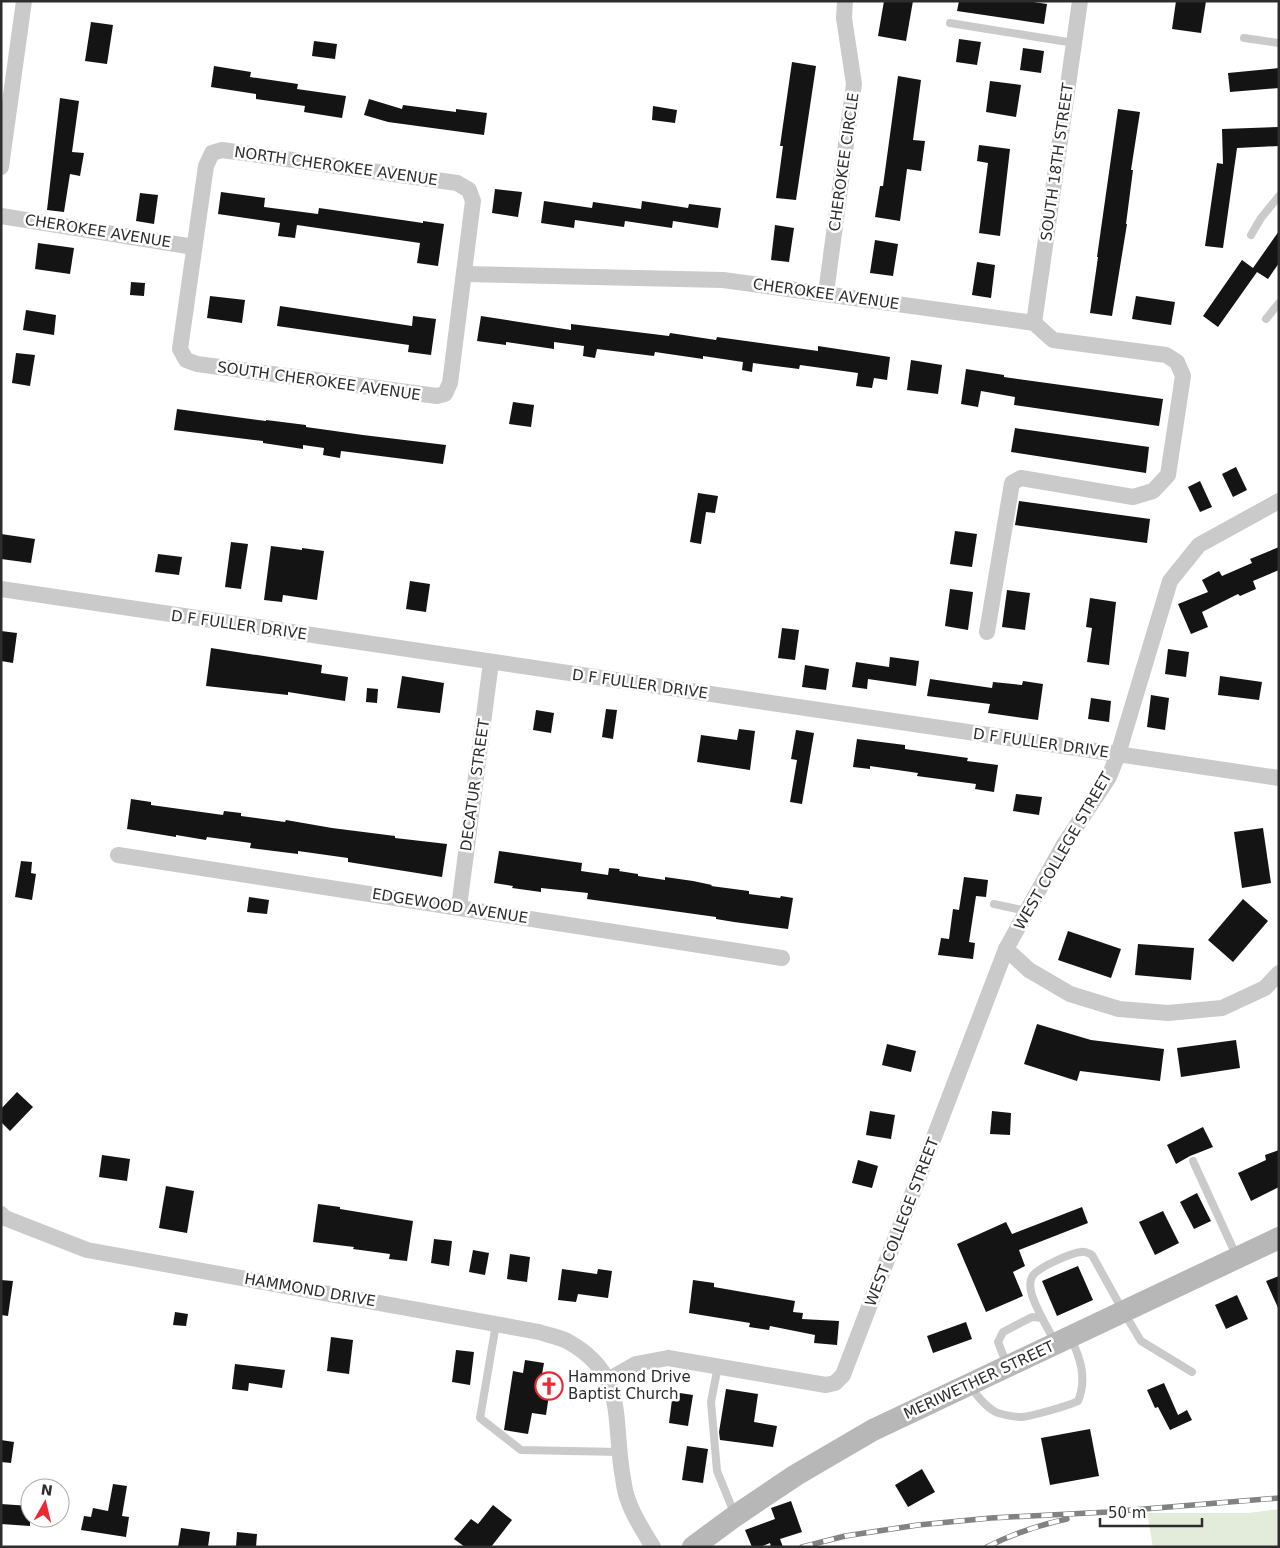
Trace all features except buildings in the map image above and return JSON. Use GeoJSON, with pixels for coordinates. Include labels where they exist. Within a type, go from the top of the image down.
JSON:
{"type":"FeatureCollection","features":[{"type":"Feature","properties":{"kind":"street"},"geometry":{"type":"LineString","coordinates":[[1,167],[24,1]]}},
{"type":"Feature","properties":{"kind":"street","name":"CHEROKEE CIRCLE"},"geometry":{"type":"LineString","coordinates":[[826,294],[854,84],[844,18],[845,1]]}},
{"type":"Feature","properties":{"kind":"street","name":"SOUTH 18TH STREET"},"geometry":{"type":"LineString","coordinates":[[1034,324],[1080,1]]}},
{"type":"Feature","properties":{"kind":"street","name":"NORTH CHEROKEE AVENUE"},"geometry":{"type":"LineString","coordinates":[[194,247],[206,166],[212,153],[222,150],[457,183],[469,190],[473,200],[465,274]]}},
{"type":"Feature","properties":{"kind":"street","name":"CHEROKEE AVENUE"},"geometry":{"type":"LineString","coordinates":[[1,216],[194,247]]}},
{"type":"Feature","properties":{"kind":"street","name":"SOUTH CHEROKEE AVENUE"},"geometry":{"type":"LineString","coordinates":[[194,247],[180,349],[186,360],[197,364],[437,396],[445,394],[450,383],[465,274]]}},
{"type":"Feature","properties":{"kind":"street","name":"CHEROKEE AVENUE"},"geometry":{"type":"LineString","coordinates":[[465,274],[723,280],[1034,324]]}},
{"type":"Feature","properties":{"kind":"street"},"geometry":{"type":"LineString","coordinates":[[987,632],[1012,483],[1021,478],[1133,497],[1153,491],[1168,475],[1183,376],[1177,362],[1166,355],[1053,340],[1034,324]]}},
{"type":"Feature","properties":{"kind":"street","name":"WEST COLLEGE STREET"},"geometry":{"type":"LineString","coordinates":[[718,1366],[826,1385],[836,1383],[842,1376],[1006,949],[1063,846],[1109,776],[1118,754],[1170,581],[1199,544],[1279,502]]}},
{"type":"Feature","properties":{"kind":"street","name":"D F FULLER DRIVE"},"geometry":{"type":"LineString","coordinates":[[1,589],[1279,778]]}},
{"type":"Feature","properties":{"kind":"street","name":"DECATUR STREET"},"geometry":{"type":"LineString","coordinates":[[459,907],[491,662]]}},
{"type":"Feature","properties":{"kind":"street","name":"EDGEWOOD AVENUE"},"geometry":{"type":"LineString","coordinates":[[118,855],[782,958]]}},
{"type":"Feature","properties":{"kind":"street"},"geometry":{"type":"LineString","coordinates":[[1006,949],[1029,970],[1070,994],[1128,1010],[1168,1013],[1222,1008],[1265,988],[1279,973]]}},
{"type":"Feature","properties":{"kind":"street","name":"HAMMOND DRIVE"},"geometry":{"type":"LineString","coordinates":[[1,1214],[6,1218],[87,1250],[539,1332],[566,1340],[586,1353],[601,1369],[611,1386],[615,1406],[619,1452],[628,1500],[653,1547]]}},
{"type":"Feature","properties":{"kind":"street","name":"MERIWETHER STREET"},"geometry":{"type":"LineString","coordinates":[[693,1547],[796,1475],[873,1430],[1279,1238]]}},
{"type":"Feature","properties":{"kind":"street"},"geometry":{"type":"LineString","coordinates":[[608,1380],[636,1364],[668,1358],[718,1366]]}},
{"type":"Feature","properties":{"kind":"lane"},"geometry":{"type":"LineString","coordinates":[[950,23],[1074,43]]}},
{"type":"Feature","properties":{"kind":"lane"},"geometry":{"type":"LineString","coordinates":[[1244,38],[1279,43]]}},
{"type":"Feature","properties":{"kind":"lane"},"geometry":{"type":"LineString","coordinates":[[1251,235],[1261,218],[1279,196]]}},
{"type":"Feature","properties":{"kind":"lane"},"geometry":{"type":"LineString","coordinates":[[1266,318],[1279,303]]}},
{"type":"Feature","properties":{"kind":"lane"},"geometry":{"type":"LineString","coordinates":[[994,904],[1027,911]]}},
{"type":"Feature","properties":{"kind":"lane"},"geometry":{"type":"LineString","coordinates":[[1193,1161],[1237,1258]]}},
{"type":"Feature","properties":{"kind":"lane"},"geometry":{"type":"LineString","coordinates":[[968,1385],[987,1406],[997,1413],[1022,1417],[1070,1405],[1078,1401],[1083,1373],[1077,1351],[1063,1340],[1042,1318],[1030,1289],[1032,1276],[1037,1270],[1072,1254],[1082,1252],[1092,1255],[1142,1341],[1192,1372]]}},
{"type":"Feature","properties":{"kind":"lane"},"geometry":{"type":"LineString","coordinates":[[1007,1367],[998,1342],[1003,1332],[1032,1317],[1042,1318]]}},
{"type":"Feature","properties":{"kind":"lane"},"geometry":{"type":"LineString","coordinates":[[496,1324],[480,1418],[521,1450],[619,1452]]}},
{"type":"Feature","properties":{"kind":"lane"},"geometry":{"type":"LineString","coordinates":[[718,1366],[711,1402],[717,1471],[735,1516]]}},
{"type":"Feature","properties":{"kind":"green space"},"geometry":{"type":"Polygon","coordinates":[[[1279,1509],[1279,1547],[1153,1547],[1147,1513],[1248,1513],[1279,1509]]]}},
{"type":"Feature","properties":{"kind":"railway"},"geometry":{"type":"LineString","coordinates":[[802,1547],[845,1536],[918,1525],[991,1518],[1108,1512],[1279,1498]]}},
{"type":"Feature","properties":{"kind":"railway"},"geometry":{"type":"LineString","coordinates":[[987,1547],[1026,1530],[1067,1519]]}},
{"type":"Feature","properties":{"kind":"place","name":"Hammond Drive Baptist Church"},"geometry":{"type":"Point","coordinates":[549,1386]}}]}
